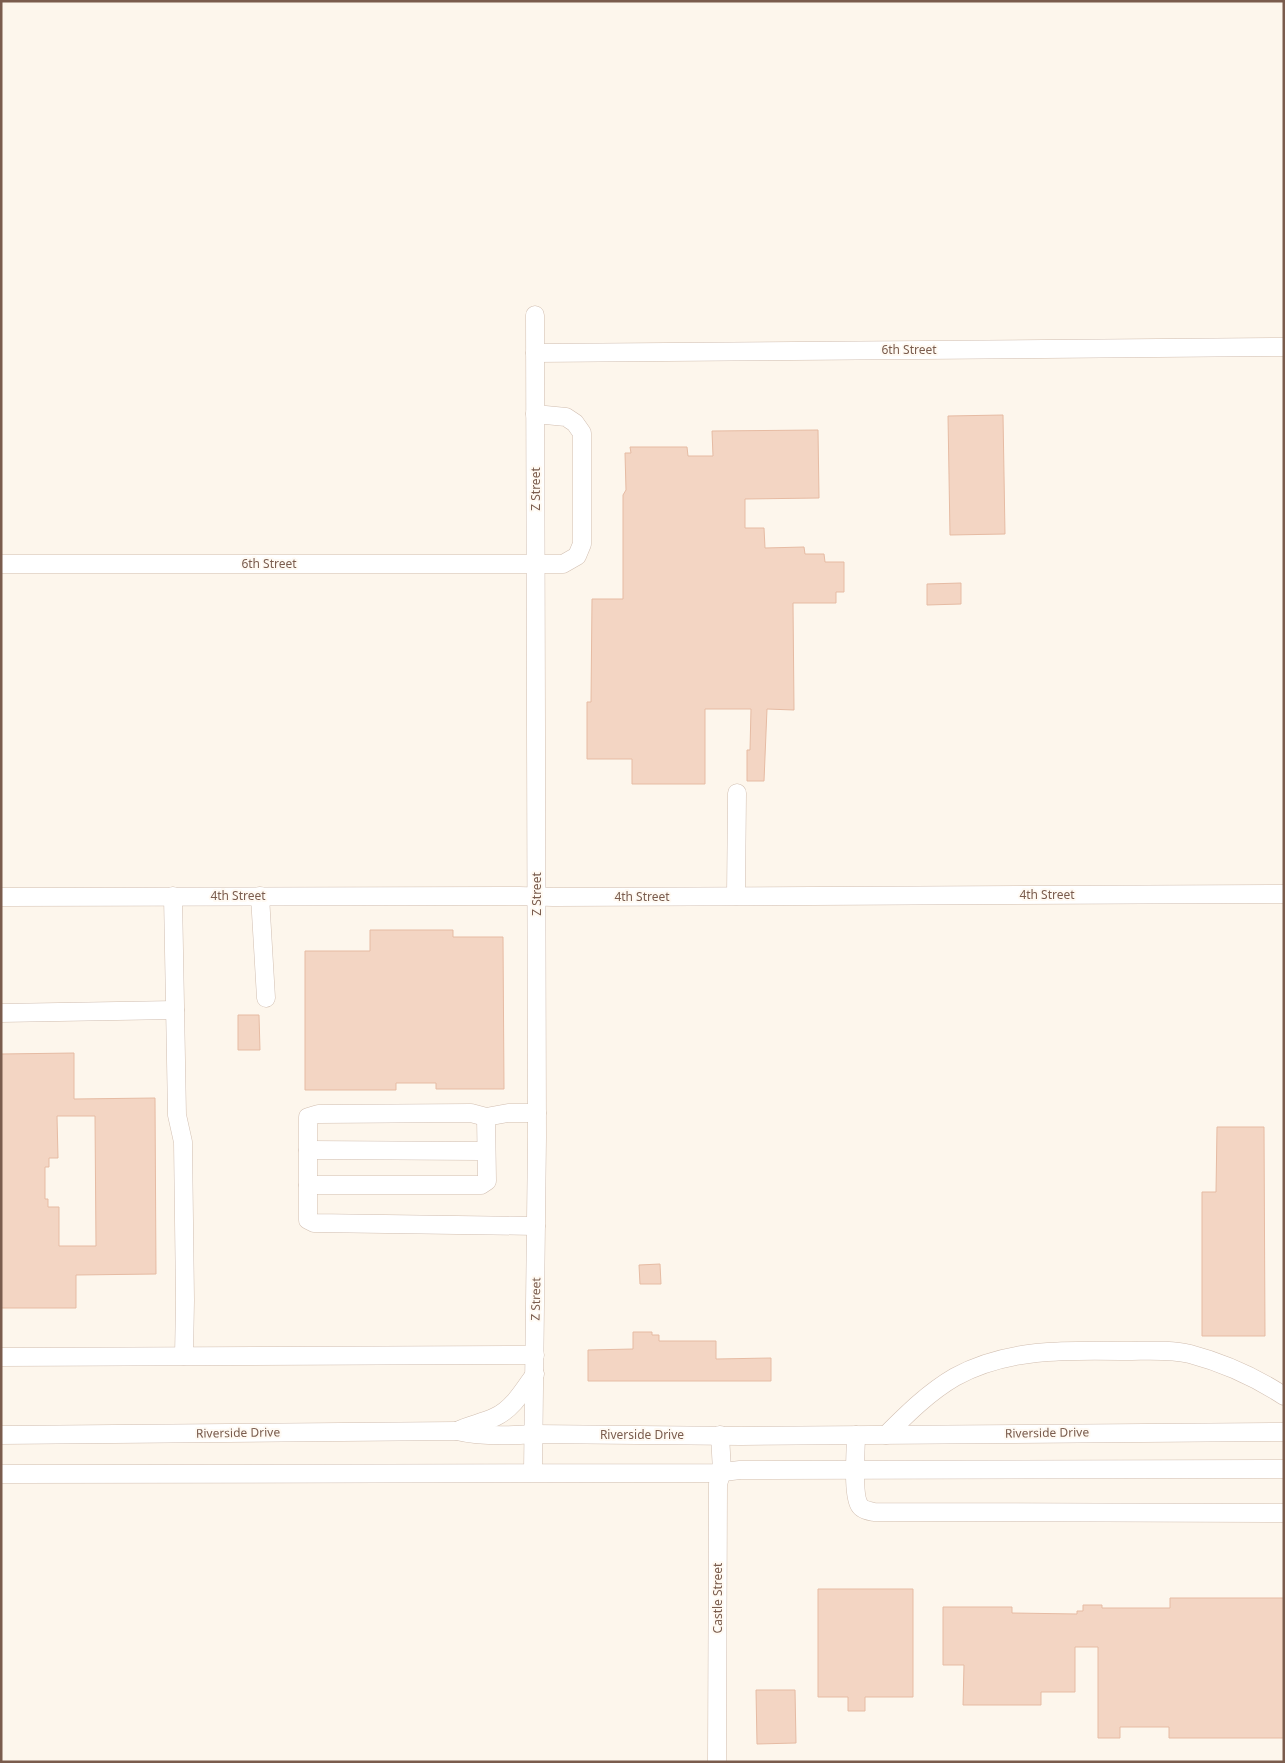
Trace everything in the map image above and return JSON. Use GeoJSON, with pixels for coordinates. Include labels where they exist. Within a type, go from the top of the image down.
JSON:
{"type":"FeatureCollection","features":[{"type":"Feature","properties":{"kind":"street","name":"Z Street"},"geometry":{"type":"LineString","coordinates":[[533,1472],[537,1113],[535,315]]}},
{"type":"Feature","properties":{"kind":"street","name":"6th Street"},"geometry":{"type":"LineString","coordinates":[[535,353],[1284,347]]}},
{"type":"Feature","properties":{"kind":"street","name":"6th Street"},"geometry":{"type":"LineString","coordinates":[[1,564],[563,564],[577,556],[582,544],[582,433],[575,422],[566,417],[535,414]]}},
{"type":"Feature","properties":{"kind":"street"},"geometry":{"type":"LineString","coordinates":[[736,896],[737,793]]}},
{"type":"Feature","properties":{"kind":"street","name":"4th Street"},"geometry":{"type":"LineString","coordinates":[[1,897],[1284,894]]}},
{"type":"Feature","properties":{"kind":"street"},"geometry":{"type":"LineString","coordinates":[[173,896],[177,1115],[183,1142],[184,1356]]}},
{"type":"Feature","properties":{"kind":"street"},"geometry":{"type":"LineString","coordinates":[[260,896],[266,998]]}},
{"type":"Feature","properties":{"kind":"street"},"geometry":{"type":"LineString","coordinates":[[1,1013],[175,1010]]}},
{"type":"Feature","properties":{"kind":"street"},"geometry":{"type":"LineString","coordinates":[[536,1226],[314,1223],[308,1220],[308,1117],[318,1114],[471,1114],[486,1117],[508,1113],[537,1113]]}},
{"type":"Feature","properties":{"kind":"street"},"geometry":{"type":"LineString","coordinates":[[308,1185],[481,1185],[486,1181],[486,1117]]}},
{"type":"Feature","properties":{"kind":"street"},"geometry":{"type":"LineString","coordinates":[[308,1150],[481,1151],[486,1154]]}},
{"type":"Feature","properties":{"kind":"street"},"geometry":{"type":"LineString","coordinates":[[886,1435],[928,1395],[955,1377],[979,1366],[1009,1357],[1043,1352],[1151,1351],[1188,1354],[1240,1371],[1284,1396]]}},
{"type":"Feature","properties":{"kind":"street"},"geometry":{"type":"LineString","coordinates":[[1,1357],[535,1355]]}},
{"type":"Feature","properties":{"kind":"street"},"geometry":{"type":"LineString","coordinates":[[457,1431],[474,1423],[496,1417],[507,1409],[535,1374]]}},
{"type":"Feature","properties":{"kind":"street","name":"Riverside Drive"},"geometry":{"type":"LineString","coordinates":[[1,1435],[457,1431],[474,1435],[886,1435],[1284,1432]]}},
{"type":"Feature","properties":{"kind":"street","name":"Castle Street"},"geometry":{"type":"LineString","coordinates":[[717,1762],[718,1484],[722,1471],[720,1435]]}},
{"type":"Feature","properties":{"kind":"street"},"geometry":{"type":"LineString","coordinates":[[856,1435],[856,1498],[860,1506],[874,1512],[1284,1513]]}},
{"type":"Feature","properties":{"kind":"street"},"geometry":{"type":"LineString","coordinates":[[1,1474],[1284,1469]]}},
{"type":"Feature","properties":{"kind":"building"},"geometry":{"type":"Polygon","coordinates":[[[1003,415],[1005,534],[950,535],[948,416],[1003,415]]]}},
{"type":"Feature","properties":{"kind":"building"},"geometry":{"type":"Polygon","coordinates":[[[818,430],[819,498],[745,499],[745,528],[764,528],[765,548],[804,547],[805,554],[824,554],[825,562],[844,562],[844,592],[836,592],[836,603],[793,603],[794,710],[767,709],[764,781],[747,781],[747,750],[750,750],[751,709],[705,709],[705,784],[632,784],[632,759],[587,759],[587,702],[591,702],[592,599],[623,599],[623,495],[626,490],[625,453],[631,453],[630,447],[687,447],[688,456],[713,456],[712,431],[818,430]]]}},
{"type":"Feature","properties":{"kind":"building"},"geometry":{"type":"Polygon","coordinates":[[[961,583],[961,604],[927,605],[927,584],[961,583]]]}},
{"type":"Feature","properties":{"kind":"building"},"geometry":{"type":"Polygon","coordinates":[[[370,930],[453,930],[453,937],[503,937],[504,1089],[436,1089],[436,1083],[396,1083],[396,1090],[305,1090],[305,951],[370,951],[370,930]]]}},
{"type":"Feature","properties":{"kind":"building"},"geometry":{"type":"Polygon","coordinates":[[[238,1015],[259,1015],[260,1050],[238,1050],[238,1015]]]}},
{"type":"Feature","properties":{"kind":"building"},"geometry":{"type":"Polygon","coordinates":[[[74,1053],[74,1099],[155,1098],[156,1274],[76,1275],[76,1308],[1,1308],[1,1054],[74,1053]],[[57,1116],[58,1158],[49,1158],[49,1167],[45,1167],[45,1199],[48,1199],[48,1207],[59,1207],[59,1246],[96,1246],[95,1116],[57,1116]]]}},
{"type":"Feature","properties":{"kind":"building"},"geometry":{"type":"Polygon","coordinates":[[[1217,1127],[1264,1127],[1265,1336],[1202,1336],[1202,1192],[1216,1192],[1217,1127]]]}},
{"type":"Feature","properties":{"kind":"building"},"geometry":{"type":"Polygon","coordinates":[[[660,1264],[661,1284],[640,1284],[639,1265],[660,1264]]]}},
{"type":"Feature","properties":{"kind":"building"},"geometry":{"type":"Polygon","coordinates":[[[633,1332],[652,1332],[652,1335],[659,1335],[659,1341],[716,1341],[716,1359],[771,1358],[771,1381],[588,1381],[588,1350],[633,1349],[633,1332]]]}},
{"type":"Feature","properties":{"kind":"building"},"geometry":{"type":"Polygon","coordinates":[[[818,1589],[913,1589],[913,1697],[865,1697],[865,1711],[848,1711],[848,1697],[818,1697],[818,1589]]]}},
{"type":"Feature","properties":{"kind":"building"},"geometry":{"type":"Polygon","coordinates":[[[1170,1598],[1284,1598],[1284,1738],[1169,1738],[1169,1727],[1120,1727],[1120,1738],[1098,1738],[1098,1647],[1075,1647],[1075,1692],[1041,1692],[1041,1705],[963,1705],[964,1665],[943,1665],[943,1607],[1012,1607],[1012,1613],[1077,1614],[1077,1611],[1083,1611],[1083,1605],[1102,1605],[1102,1608],[1170,1608],[1170,1598]]]}},
{"type":"Feature","properties":{"kind":"building"},"geometry":{"type":"Polygon","coordinates":[[[756,1690],[795,1690],[796,1743],[757,1744],[756,1690]]]}}]}
